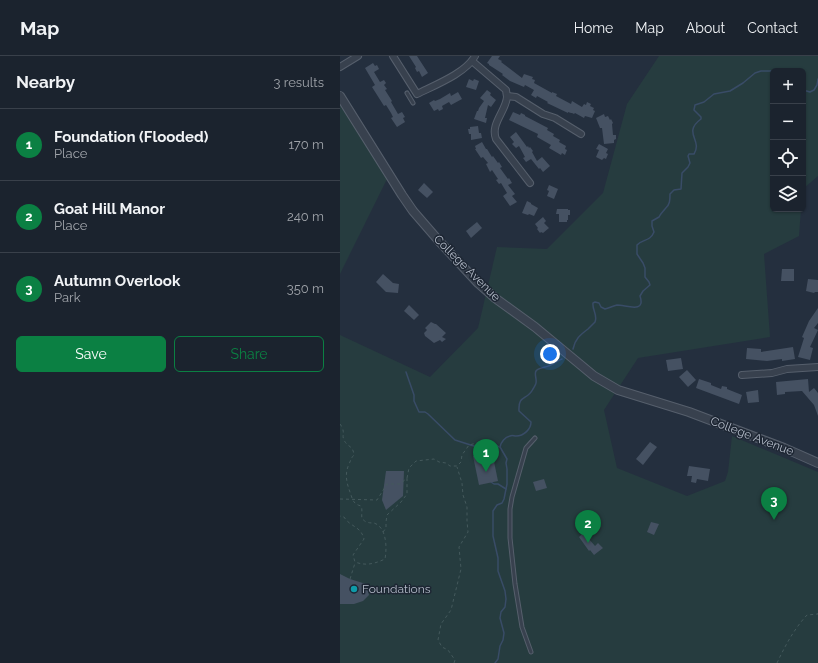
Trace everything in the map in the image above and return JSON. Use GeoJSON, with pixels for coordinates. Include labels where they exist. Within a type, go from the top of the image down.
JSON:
{"type":"FeatureCollection","features":[{"type":"Feature","properties":{"kind":"street"},"geometry":{"type":"LineString","coordinates":[[340,67],[358,56]]}},
{"type":"Feature","properties":{"kind":"street"},"geometry":{"type":"LineString","coordinates":[[393,56],[417,94],[455,75],[474,59],[506,90],[506,102],[495,128],[496,139],[530,183]]}},
{"type":"Feature","properties":{"kind":"street"},"geometry":{"type":"LineString","coordinates":[[507,96],[516,97],[543,114],[555,118],[581,134]]}},
{"type":"Feature","properties":{"kind":"street","name":"College Avenue"},"geometry":{"type":"LineString","coordinates":[[341,99],[402,195],[438,241],[478,283],[495,298],[535,327],[594,376],[618,390],[689,412],[784,448],[818,463]]}},
{"type":"Feature","properties":{"kind":"street"},"geometry":{"type":"LineString","coordinates":[[742,375],[772,374],[787,369],[818,368]]}},
{"type":"Feature","properties":{"kind":"lane"},"geometry":{"type":"LineString","coordinates":[[407,93],[413,103]]}},
{"type":"Feature","properties":{"kind":"lane"},"geometry":{"type":"LineString","coordinates":[[410,98],[417,94]]}},
{"type":"Feature","properties":{"kind":"lane"},"geometry":{"type":"LineString","coordinates":[[532,652],[522,627],[515,584],[510,538],[510,509],[526,448],[535,438]]}},
{"type":"Feature","properties":{"kind":"path"},"geometry":{"type":"LineString","coordinates":[[340,424],[343,429],[343,438],[346,444],[350,446],[354,452],[347,470],[347,485],[353,500],[356,504],[361,506],[362,519],[367,522],[374,523],[381,528],[385,536],[387,551],[385,560],[362,565],[355,562]]}},
{"type":"Feature","properties":{"kind":"path"},"geometry":{"type":"LineString","coordinates":[[383,532],[386,528],[387,515],[407,494],[407,478],[409,468],[416,461],[434,459],[450,466],[457,466],[461,462],[462,455],[469,445],[482,440],[488,446],[495,460],[494,463],[489,464]]}},
{"type":"Feature","properties":{"kind":"path"},"geometry":{"type":"LineString","coordinates":[[454,663],[455,660],[452,654],[442,646],[438,640],[441,624],[452,610],[461,568],[459,547],[468,532],[467,507],[457,466]]}},
{"type":"Feature","properties":{"kind":"path"},"geometry":{"type":"LineString","coordinates":[[340,499],[377,500],[387,484],[400,484],[407,478]]}},
{"type":"Feature","properties":{"kind":"path"},"geometry":{"type":"LineString","coordinates":[[340,516],[344,517],[346,521],[355,526],[362,533],[364,540],[353,554],[355,562],[350,579]]}},
{"type":"Feature","properties":{"kind":"path"},"geometry":{"type":"LineString","coordinates":[[777,663],[799,623],[807,614],[818,613]]}},
{"type":"Feature","properties":{"kind":"green space"},"geometry":{"type":"Polygon","coordinates":[[[659,56],[818,56],[818,176],[806,186],[806,68],[770,68],[770,212],[801,212],[799,236],[764,254],[770,337],[638,358],[604,410],[617,468],[687,496],[725,481],[728,472],[732,436],[818,472],[818,663],[340,663],[340,335],[430,377],[478,328],[497,247],[547,249],[603,193],[627,104],[659,56]]]}},
{"type":"Feature","properties":{"kind":"green space"},"geometry":{"type":"Polygon","coordinates":[[[340,105],[387,179],[340,274],[340,105]]]}},
{"type":"Feature","properties":{"kind":"building"},"geometry":{"type":"Polygon","coordinates":[[[409,56],[417,56],[428,73],[422,77],[419,71],[417,72],[416,67],[409,56]]]}},
{"type":"Feature","properties":{"kind":"building"},"geometry":{"type":"Polygon","coordinates":[[[492,56],[500,56],[498,59],[502,61],[501,62],[522,78],[524,74],[533,77],[532,79],[535,80],[534,83],[552,93],[557,94],[556,96],[571,104],[572,101],[582,107],[584,104],[586,105],[587,102],[591,104],[590,106],[594,108],[593,110],[595,111],[592,118],[585,116],[584,118],[575,113],[568,113],[547,103],[548,102],[537,96],[536,98],[531,95],[534,90],[525,85],[524,87],[510,81],[487,63],[492,56]]]}},
{"type":"Feature","properties":{"kind":"building"},"geometry":{"type":"Polygon","coordinates":[[[373,63],[375,66],[377,65],[379,69],[374,72],[380,82],[384,80],[386,83],[384,85],[387,89],[385,90],[398,114],[402,112],[405,117],[403,118],[405,122],[397,127],[391,118],[393,117],[386,105],[384,106],[372,87],[375,85],[365,68],[373,63]]]}},
{"type":"Feature","properties":{"kind":"building"},"geometry":{"type":"Polygon","coordinates":[[[469,79],[479,81],[476,90],[466,87],[469,79]]]}},
{"type":"Feature","properties":{"kind":"building"},"geometry":{"type":"Polygon","coordinates":[[[487,90],[496,100],[491,107],[488,105],[485,118],[487,118],[486,123],[474,119],[477,111],[484,101],[480,98],[487,90]]]}},
{"type":"Feature","properties":{"kind":"building"},"geometry":{"type":"Polygon","coordinates":[[[458,92],[462,99],[451,105],[449,102],[442,106],[443,109],[439,111],[438,109],[434,111],[429,103],[450,93],[451,96],[458,92]]]}},
{"type":"Feature","properties":{"kind":"building"},"geometry":{"type":"Polygon","coordinates":[[[513,112],[520,115],[521,113],[548,128],[547,130],[554,134],[553,136],[560,140],[559,142],[566,146],[565,149],[567,150],[565,155],[562,153],[561,155],[549,148],[551,145],[537,137],[538,134],[509,120],[513,112]]]}},
{"type":"Feature","properties":{"kind":"building"},"geometry":{"type":"Polygon","coordinates":[[[604,114],[605,117],[608,116],[610,120],[611,119],[613,123],[613,135],[616,135],[614,143],[604,144],[602,128],[600,128],[596,118],[604,114]]]}},
{"type":"Feature","properties":{"kind":"building"},"geometry":{"type":"Polygon","coordinates":[[[478,126],[479,133],[481,133],[482,138],[471,140],[471,134],[469,134],[468,129],[470,129],[470,127],[478,126]]]}},
{"type":"Feature","properties":{"kind":"building"},"geometry":{"type":"Polygon","coordinates":[[[516,132],[527,147],[530,147],[533,151],[532,152],[537,161],[542,157],[550,166],[543,172],[531,159],[526,162],[519,146],[516,148],[512,144],[514,142],[510,137],[516,132]]]}},
{"type":"Feature","properties":{"kind":"building"},"geometry":{"type":"Polygon","coordinates":[[[482,142],[492,157],[493,156],[498,163],[499,162],[502,167],[500,168],[512,183],[508,185],[515,194],[512,196],[517,202],[510,206],[503,196],[507,193],[501,183],[499,184],[496,180],[498,179],[492,170],[490,172],[486,164],[488,163],[483,157],[481,158],[475,149],[475,146],[482,142]]]}},
{"type":"Feature","properties":{"kind":"building"},"geometry":{"type":"Polygon","coordinates":[[[599,144],[608,149],[606,159],[604,158],[602,160],[596,157],[599,150],[596,149],[599,144]]]}},
{"type":"Feature","properties":{"kind":"building"},"geometry":{"type":"Polygon","coordinates":[[[424,183],[433,192],[427,198],[418,190],[424,183]]]}},
{"type":"Feature","properties":{"kind":"building"},"geometry":{"type":"Polygon","coordinates":[[[549,185],[558,189],[554,199],[547,196],[549,185]]]}},
{"type":"Feature","properties":{"kind":"building"},"geometry":{"type":"Polygon","coordinates":[[[527,201],[538,208],[534,216],[522,213],[527,201]]]}},
{"type":"Feature","properties":{"kind":"building"},"geometry":{"type":"Polygon","coordinates":[[[557,209],[570,210],[570,215],[568,215],[567,222],[559,222],[559,214],[556,214],[557,209]]]}},
{"type":"Feature","properties":{"kind":"building"},"geometry":{"type":"Polygon","coordinates":[[[543,217],[546,221],[544,223],[549,228],[543,233],[540,233],[535,224],[543,217]]]}},
{"type":"Feature","properties":{"kind":"building"},"geometry":{"type":"Polygon","coordinates":[[[477,222],[482,228],[471,238],[466,231],[477,222]]]}},
{"type":"Feature","properties":{"kind":"building"},"geometry":{"type":"Polygon","coordinates":[[[782,269],[794,269],[794,281],[781,281],[782,269]]]}},
{"type":"Feature","properties":{"kind":"building"},"geometry":{"type":"Polygon","coordinates":[[[383,274],[393,283],[399,284],[398,293],[386,292],[376,282],[383,274]]]}},
{"type":"Feature","properties":{"kind":"building"},"geometry":{"type":"Polygon","coordinates":[[[808,279],[818,280],[818,292],[814,293],[806,291],[808,279]]]}},
{"type":"Feature","properties":{"kind":"building"},"geometry":{"type":"Polygon","coordinates":[[[409,305],[419,315],[414,320],[404,311],[409,305]]]}},
{"type":"Feature","properties":{"kind":"building"},"geometry":{"type":"Polygon","coordinates":[[[818,308],[818,323],[814,328],[818,330],[810,347],[813,348],[810,360],[798,357],[804,338],[802,337],[809,321],[818,308]]]}},
{"type":"Feature","properties":{"kind":"building"},"geometry":{"type":"Polygon","coordinates":[[[431,322],[436,324],[446,333],[442,337],[446,339],[442,342],[440,340],[434,343],[425,336],[424,333],[427,330],[425,328],[431,322]]]}},
{"type":"Feature","properties":{"kind":"building"},"geometry":{"type":"Polygon","coordinates":[[[793,347],[795,359],[767,361],[746,359],[747,348],[761,349],[761,352],[793,347]]]}},
{"type":"Feature","properties":{"kind":"building"},"geometry":{"type":"Polygon","coordinates":[[[681,358],[683,369],[668,371],[666,360],[681,358]]]}},
{"type":"Feature","properties":{"kind":"building"},"geometry":{"type":"Polygon","coordinates":[[[687,370],[696,380],[688,387],[679,377],[687,370]]]}},
{"type":"Feature","properties":{"kind":"building"},"geometry":{"type":"Polygon","coordinates":[[[699,379],[711,383],[711,385],[721,389],[722,386],[727,387],[727,389],[742,395],[739,404],[696,388],[699,379]]]}},
{"type":"Feature","properties":{"kind":"building"},"geometry":{"type":"Polygon","coordinates":[[[808,379],[809,392],[814,388],[818,393],[818,416],[814,405],[802,391],[785,392],[785,394],[777,395],[776,382],[808,379]]]}},
{"type":"Feature","properties":{"kind":"building"},"geometry":{"type":"Polygon","coordinates":[[[758,390],[759,402],[748,403],[746,392],[758,390]]]}},
{"type":"Feature","properties":{"kind":"building"},"geometry":{"type":"Polygon","coordinates":[[[650,442],[657,447],[643,465],[636,459],[650,442]]]}},
{"type":"Feature","properties":{"kind":"building"},"geometry":{"type":"Polygon","coordinates":[[[492,452],[498,481],[479,485],[473,456],[492,452]]]}},
{"type":"Feature","properties":{"kind":"building"},"geometry":{"type":"Polygon","coordinates":[[[689,466],[710,469],[708,481],[697,479],[696,483],[691,482],[692,476],[687,476],[689,466]]]}},
{"type":"Feature","properties":{"kind":"building"},"geometry":{"type":"Polygon","coordinates":[[[386,471],[404,471],[403,496],[386,510],[382,500],[386,471]]]}},
{"type":"Feature","properties":{"kind":"building"},"geometry":{"type":"Polygon","coordinates":[[[544,479],[547,488],[536,491],[533,482],[544,479]]]}},
{"type":"Feature","properties":{"kind":"building"},"geometry":{"type":"Polygon","coordinates":[[[651,522],[659,524],[654,535],[647,532],[651,522]]]}},
{"type":"Feature","properties":{"kind":"building"},"geometry":{"type":"Polygon","coordinates":[[[585,531],[595,546],[598,543],[603,548],[594,555],[590,550],[589,551],[579,537],[585,531]]]}},
{"type":"Feature","properties":{"kind":"building","name":"Foundations"},"geometry":{"type":"Polygon","coordinates":[[[340,574],[366,584],[369,595],[363,601],[354,604],[340,604],[340,574]]]}},
{"type":"Feature","properties":{"kind":"waterway"},"geometry":{"type":"LineString","coordinates":[[573,349],[578,338],[595,322],[596,317],[593,303],[599,303],[601,307],[605,309],[617,305],[634,307],[638,307],[640,305],[640,296],[650,285],[645,277],[645,268],[643,263],[637,254],[637,245],[652,235],[654,232],[652,221],[659,217],[668,206],[670,194],[674,190],[681,189],[682,173],[690,163],[688,156],[689,154],[694,154],[696,149],[693,128],[701,117],[694,110],[695,105],[704,102],[714,94],[730,91],[755,73],[770,71]]}},
{"type":"Feature","properties":{"kind":"waterway"},"geometry":{"type":"LineString","coordinates":[[806,91],[810,92],[814,90],[818,79]]}},
{"type":"Feature","properties":{"kind":"waterway"},"geometry":{"type":"LineString","coordinates":[[495,663],[498,659],[500,646],[503,640],[504,633],[500,618],[501,612],[505,607],[506,599],[505,591],[498,571],[498,558],[493,536],[493,511],[497,505],[502,503],[507,484],[507,459],[500,447],[506,437],[522,435],[530,427],[531,422],[519,411],[519,406],[521,400],[531,393],[536,384],[536,371],[562,359]]}},
{"type":"Feature","properties":{"kind":"waterway"},"geometry":{"type":"LineString","coordinates":[[406,372],[414,395],[414,401],[419,412],[425,412],[428,414],[455,440],[480,448],[485,444],[492,442],[499,447]]}},
{"type":"Feature","properties":{"kind":"waterway"},"geometry":{"type":"LineString","coordinates":[[480,448],[483,455]]}},
{"type":"Feature","properties":{"kind":"waterway"},"geometry":{"type":"LineString","coordinates":[[491,482],[506,489]]}},
{"type":"Feature","properties":{"kind":"place","name":"Foundation (Flooded)"},"geometry":{"type":"Point","coordinates":[486,472]}},
{"type":"Feature","properties":{"kind":"place","name":"Autumn Overlook"},"geometry":{"type":"Point","coordinates":[774,520]}},
{"type":"Feature","properties":{"kind":"place","name":"Goat Hill Manor"},"geometry":{"type":"Point","coordinates":[588,543]}},
{"type":"Feature","properties":{"kind":"place","name":"Foundations"},"geometry":{"type":"Point","coordinates":[354,589]}}]}
